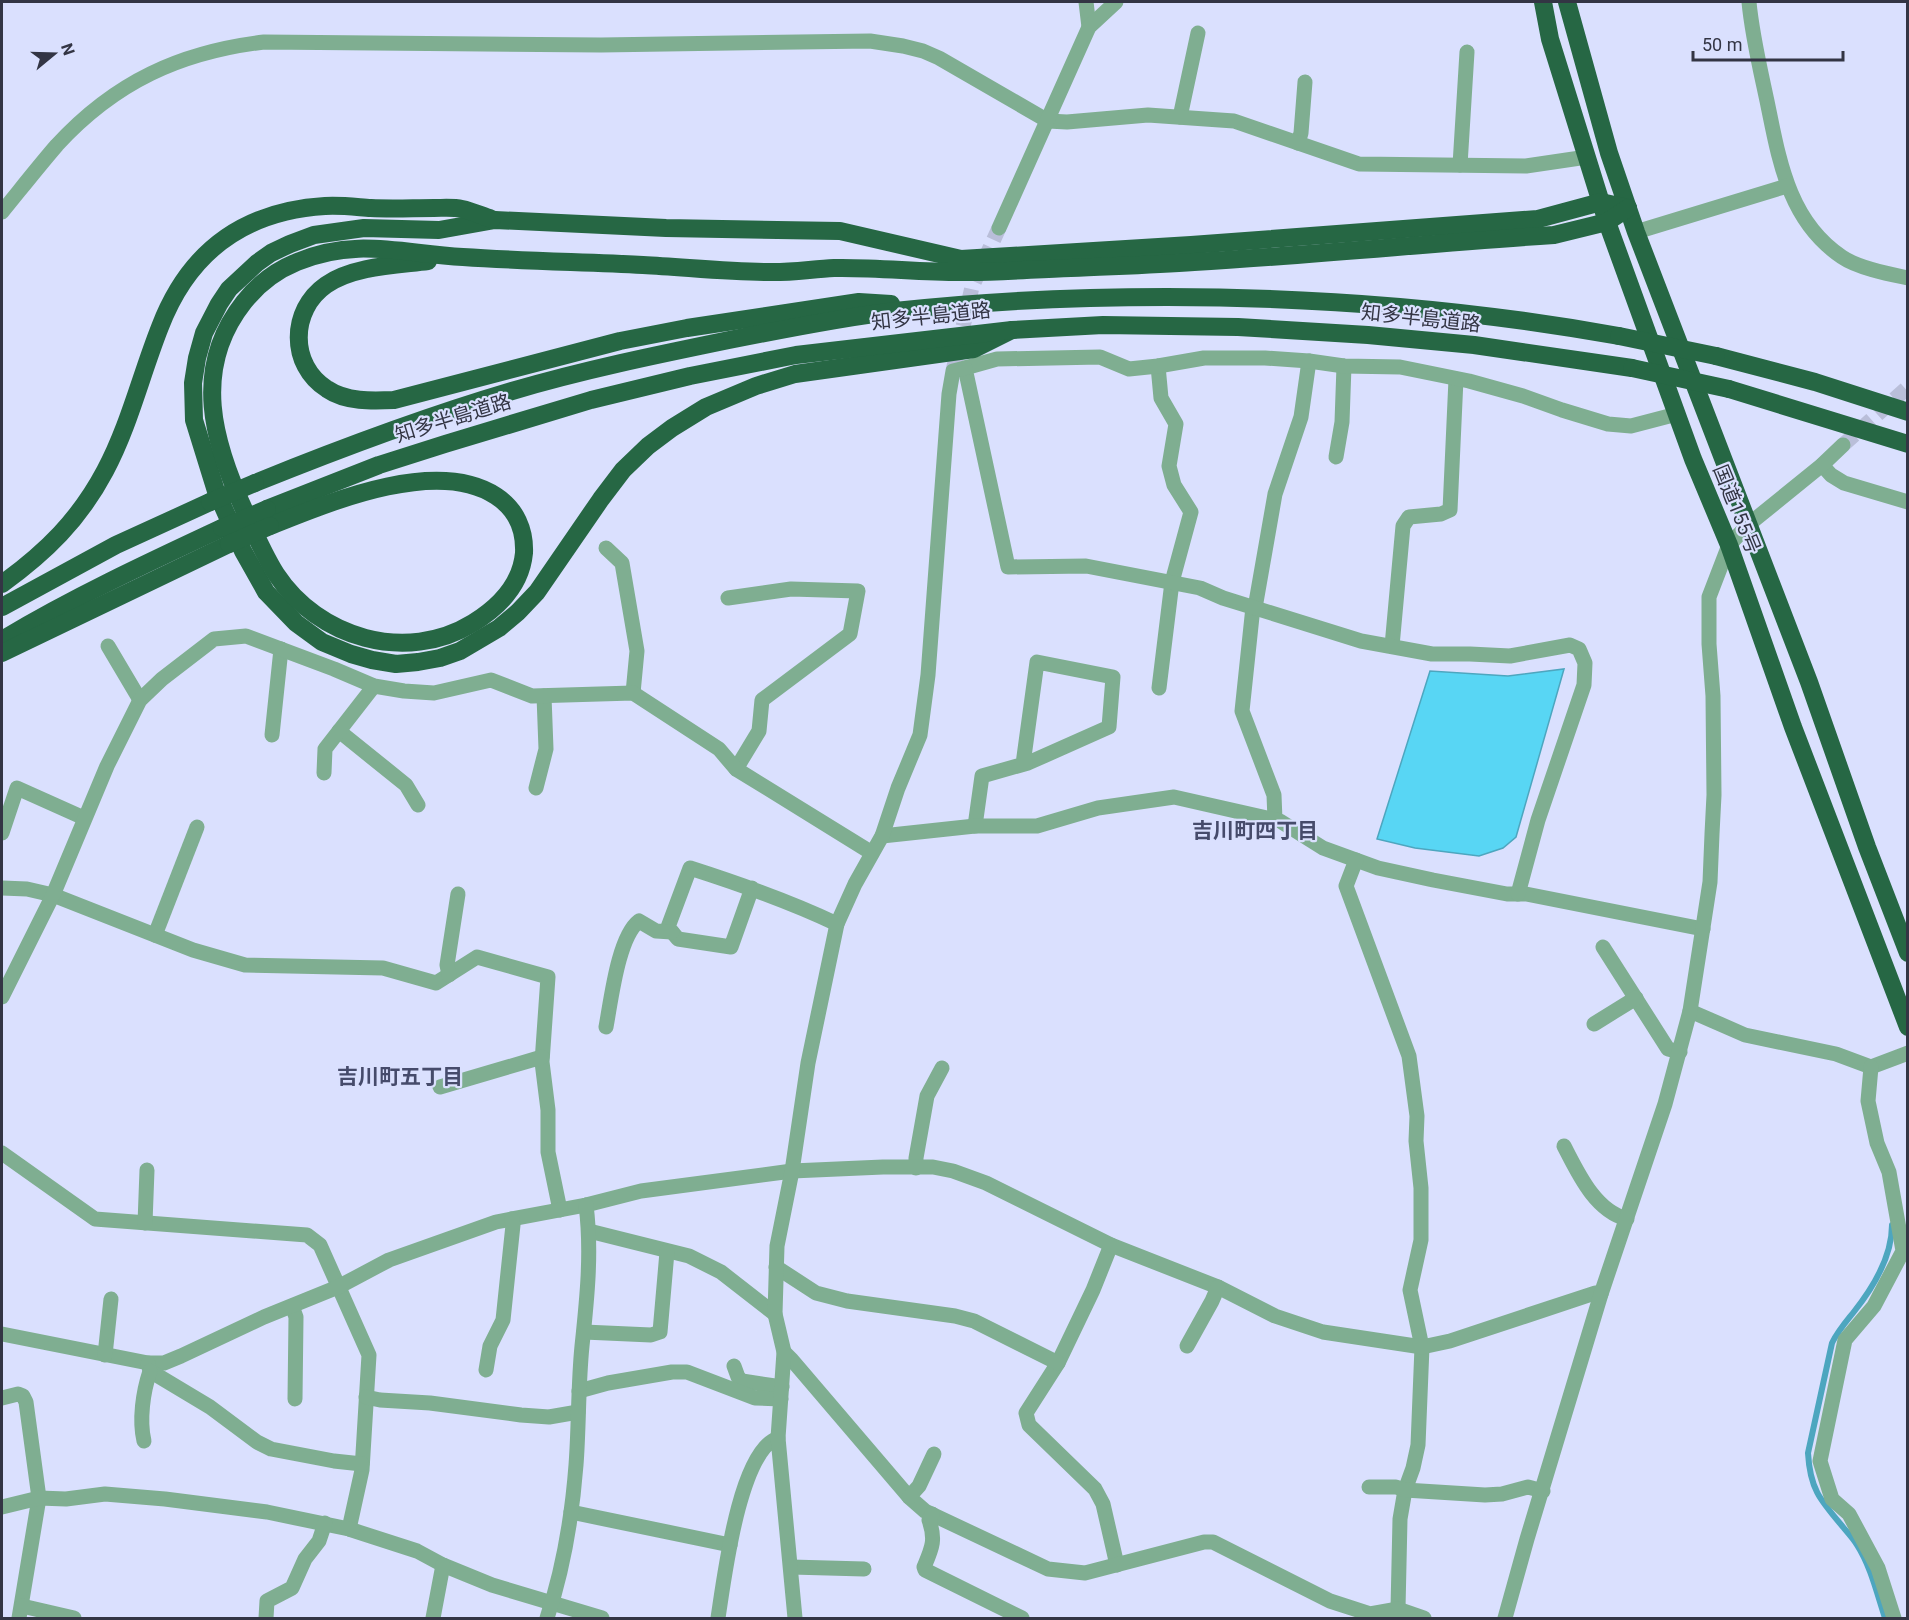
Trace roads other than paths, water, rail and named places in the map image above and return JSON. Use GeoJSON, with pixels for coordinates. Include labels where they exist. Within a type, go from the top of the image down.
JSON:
{"type":"FeatureCollection","features":[{"type":"Feature","properties":{"kind":"highway","name":"国道155号"},"geometry":{"type":"LineString","coordinates":[[1543,2],[1550,39],[1607,222],[1677,414],[1729,545],[1793,727],[1908,1027]]}},
{"type":"Feature","properties":{"kind":"highway","name":"国道155号"},"geometry":{"type":"LineString","coordinates":[[1567,2],[1609,153],[1636,232],[1809,682],[1867,847],[1908,953]]}},
{"type":"Feature","properties":{"kind":"highway"},"geometry":{"type":"LineString","coordinates":[[1012,330],[974,349],[795,374],[756,386],[706,407],[648,446],[623,470],[600,499],[537,592],[499,628],[460,651],[418,662],[396,664],[372,660],[322,642],[296,623],[266,592],[243,551],[216,491],[194,420],[193,383],[204,333],[219,304],[241,276],[271,253],[314,235],[364,228],[439,230],[495,220],[666,228],[840,231],[961,259],[1202,245],[1538,219],[1601,202],[1628,208]]}},
{"type":"Feature","properties":{"kind":"highway"},"geometry":{"type":"LineString","coordinates":[[2,584],[32,562],[64,531],[89,498],[122,435],[172,298],[193,267],[214,245],[239,229],[267,216],[296,209],[327,206],[383,209],[460,208],[495,220]]}},
{"type":"Feature","properties":{"kind":"highway"},"geometry":{"type":"LineString","coordinates":[[268,517],[410,482],[450,480],[469,483],[500,498],[516,515],[523,534],[524,551],[521,572],[511,591],[488,613],[458,632],[404,644],[372,640],[344,631],[316,617],[276,574],[232,485],[214,422],[211,398],[212,377],[221,341],[230,321],[241,305],[256,287],[271,275],[306,258],[351,248],[377,247],[457,257],[770,272],[835,268],[968,272],[1195,262],[1554,235],[1607,222],[1628,208]]}},
{"type":"Feature","properties":{"kind":"highway"},"geometry":{"type":"LineString","coordinates":[[457,257],[377,267],[342,277],[316,293],[303,313],[298,336],[302,362],[311,375],[327,390],[349,398],[394,400],[620,341],[687,328],[859,302],[936,307]]}},
{"type":"Feature","properties":{"kind":"highway","name":"知多半島道路"},"geometry":{"type":"LineString","coordinates":[[2,607],[116,545],[210,502],[330,453],[422,420],[525,388],[644,357],[831,321],[936,307],[1105,297],[1235,297],[1366,304],[1477,314],[1558,325],[1716,356],[1815,382],[1908,412]]}},
{"type":"Feature","properties":{"kind":"highway","name":"知多半島道路"},"geometry":{"type":"LineString","coordinates":[[2,640],[129,571],[225,536],[379,465],[412,454],[591,400],[668,381],[796,355],[1012,330],[1103,325],[1238,327],[1345,333],[1474,345],[1632,368],[1729,389],[1908,444]]}},
{"type":"Feature","properties":{"kind":"highway"},"geometry":{"type":"LineString","coordinates":[[2,653],[225,536]]}},
{"type":"Feature","properties":{"kind":"street"},"geometry":{"type":"LineString","coordinates":[[1086,2],[1089,27]]}},
{"type":"Feature","properties":{"kind":"street"},"geometry":{"type":"LineString","coordinates":[[999,228],[1089,27],[1116,2]]}},
{"type":"Feature","properties":{"kind":"street"},"geometry":{"type":"LineString","coordinates":[[1749,2],[1752,34],[1781,169],[1798,209],[1821,239],[1843,258],[1879,271],[1908,278]]}},
{"type":"Feature","properties":{"kind":"street"},"geometry":{"type":"LineString","coordinates":[[1180,117],[1198,33]]}},
{"type":"Feature","properties":{"kind":"street"},"geometry":{"type":"LineString","coordinates":[[2,212],[58,145],[81,122],[132,83],[151,72],[188,58],[230,46],[264,42],[601,45],[815,41],[888,43],[923,51],[939,58],[1048,121],[1067,122],[1148,115],[1234,121],[1359,164],[1526,166],[1587,157]]}},
{"type":"Feature","properties":{"kind":"street"},"geometry":{"type":"LineString","coordinates":[[1460,165],[1467,52]]}},
{"type":"Feature","properties":{"kind":"street"},"geometry":{"type":"LineString","coordinates":[[1298,143],[1301,133],[1305,82]]}},
{"type":"Feature","properties":{"kind":"street"},"geometry":{"type":"LineString","coordinates":[[1636,232],[1787,186]]}},
{"type":"Feature","properties":{"kind":"street"},"geometry":{"type":"LineString","coordinates":[[795,1618],[778,1438],[784,1352],[775,1314],[777,1246],[792,1171],[807,1063],[837,924],[882,836],[898,788],[920,735],[928,675],[949,394],[953,370],[997,358],[1100,357],[1129,369],[1204,358],[1265,358],[1344,366],[1400,367],[1523,396],[1562,411],[1608,424],[1631,426],[1677,414]]}},
{"type":"Feature","properties":{"kind":"street"},"geometry":{"type":"LineString","coordinates":[[1275,820],[1274,795],[1242,711],[1254,608],[1275,494],[1302,417],[1309,361]]}},
{"type":"Feature","properties":{"kind":"street"},"geometry":{"type":"LineString","coordinates":[[1158,366],[1161,398],[1176,424],[1169,466],[1174,484],[1191,512],[1172,582],[1159,688]]}},
{"type":"Feature","properties":{"kind":"street"},"geometry":{"type":"LineString","coordinates":[[1336,457],[1342,422],[1344,366]]}},
{"type":"Feature","properties":{"kind":"street"},"geometry":{"type":"LineString","coordinates":[[965,368],[1008,567],[1086,566],[1172,582],[1200,588],[1223,598],[1361,641],[1432,654],[1510,656],[1570,645],[1579,649],[1585,663],[1584,685],[1538,820],[1518,894]]}},
{"type":"Feature","properties":{"kind":"street"},"geometry":{"type":"LineString","coordinates":[[1392,646],[1403,526],[1408,517],[1450,510],[1456,379]]}},
{"type":"Feature","properties":{"kind":"street"},"geometry":{"type":"LineString","coordinates":[[1505,1618],[1601,1294],[1665,1104],[1690,1011],[1710,882],[1714,795],[1713,696],[1708,597],[1729,545],[1748,525],[1843,445]]}},
{"type":"Feature","properties":{"kind":"street"},"geometry":{"type":"LineString","coordinates":[[1822,465],[1831,475],[1844,483],[1908,502]]}},
{"type":"Feature","properties":{"kind":"street"},"geometry":{"type":"LineString","coordinates":[[606,548],[622,563],[637,651],[633,693]]}},
{"type":"Feature","properties":{"kind":"street"},"geometry":{"type":"LineString","coordinates":[[728,598],[791,589],[858,591],[850,633],[762,700],[759,731],[736,769]]}},
{"type":"Feature","properties":{"kind":"street"},"geometry":{"type":"LineString","coordinates":[[2,997],[52,895],[107,766],[140,700],[162,679],[214,639],[246,636],[374,686],[404,692],[434,693],[491,680],[531,696],[633,693],[719,749],[736,769],[872,853]]}},
{"type":"Feature","properties":{"kind":"street"},"geometry":{"type":"LineString","coordinates":[[108,646],[140,700]]}},
{"type":"Feature","properties":{"kind":"street"},"geometry":{"type":"LineString","coordinates":[[272,735],[281,649]]}},
{"type":"Feature","properties":{"kind":"street"},"geometry":{"type":"LineString","coordinates":[[975,826],[982,776],[1023,764],[1109,727],[1113,677],[1037,662],[1023,764]]}},
{"type":"Feature","properties":{"kind":"street"},"geometry":{"type":"LineString","coordinates":[[324,773],[325,749],[374,686]]}},
{"type":"Feature","properties":{"kind":"street"},"geometry":{"type":"LineString","coordinates":[[536,788],[546,749],[544,696]]}},
{"type":"Feature","properties":{"kind":"street"},"geometry":{"type":"LineString","coordinates":[[339,731],[406,785],[418,805]]}},
{"type":"Feature","properties":{"kind":"street"},"geometry":{"type":"LineString","coordinates":[[2,833],[17,788],[84,818]]}},
{"type":"Feature","properties":{"kind":"street"},"geometry":{"type":"LineString","coordinates":[[882,836],[975,826],[1037,826],[1098,808],[1174,797],[1280,821],[1323,848],[1378,868],[1433,880],[1570,902],[1703,929]]}},
{"type":"Feature","properties":{"kind":"street"},"geometry":{"type":"LineString","coordinates":[[155,935],[197,827]]}},
{"type":"Feature","properties":{"kind":"street"},"geometry":{"type":"LineString","coordinates":[[1356,860],[1346,886],[1409,1056],[1417,1116],[1416,1141],[1421,1188],[1421,1240],[1410,1290],[1422,1347],[1418,1445],[1405,1490],[1400,1519],[1398,1609]]}},
{"type":"Feature","properties":{"kind":"street"},"geometry":{"type":"LineString","coordinates":[[752,888],[731,947],[678,939],[668,927],[690,868],[752,888],[837,924]]}},
{"type":"Feature","properties":{"kind":"street"},"geometry":{"type":"LineString","coordinates":[[2,888],[27,889],[52,895],[193,950],[245,965],[383,968],[436,983],[477,957],[548,977],[543,1062],[548,1110],[548,1152],[560,1210]]}},
{"type":"Feature","properties":{"kind":"street"},"geometry":{"type":"LineString","coordinates":[[449,975],[447,965],[458,894]]}},
{"type":"Feature","properties":{"kind":"street"},"geometry":{"type":"LineString","coordinates":[[606,1027],[616,964],[633,926],[639,921],[656,931],[672,932]]}},
{"type":"Feature","properties":{"kind":"street"},"geometry":{"type":"LineString","coordinates":[[1603,947],[1668,1048],[1680,1052]]}},
{"type":"Feature","properties":{"kind":"street"},"geometry":{"type":"LineString","coordinates":[[1594,1024],[1636,998]]}},
{"type":"Feature","properties":{"kind":"street"},"geometry":{"type":"LineString","coordinates":[[1690,1011],[1746,1035],[1836,1054],[1871,1067],[1908,1053]]}},
{"type":"Feature","properties":{"kind":"street"},"geometry":{"type":"LineString","coordinates":[[500,1079],[543,1062]]}},
{"type":"Feature","properties":{"kind":"street"},"geometry":{"type":"LineString","coordinates":[[440,1087],[543,1062]]}},
{"type":"Feature","properties":{"kind":"street"},"geometry":{"type":"LineString","coordinates":[[1871,1067],[1868,1101],[1877,1143],[1889,1172],[1903,1251],[1874,1306],[1845,1340],[1821,1461],[1832,1499],[1849,1514],[1878,1568],[1894,1618]]}},
{"type":"Feature","properties":{"kind":"street"},"geometry":{"type":"LineString","coordinates":[[916,1168],[927,1096],[942,1068]]}},
{"type":"Feature","properties":{"kind":"street"},"geometry":{"type":"LineString","coordinates":[[1564,1146],[1582,1181],[1594,1196],[1620,1217],[1627,1219]]}},
{"type":"Feature","properties":{"kind":"street"},"geometry":{"type":"LineString","coordinates":[[2,1153],[95,1219],[307,1235],[320,1245],[369,1355],[362,1464],[349,1528]]}},
{"type":"Feature","properties":{"kind":"street"},"geometry":{"type":"LineString","coordinates":[[149,1367],[164,1363],[339,1287],[389,1260],[496,1222],[641,1191],[792,1171],[933,1167],[953,1171],[986,1183],[1111,1245],[1218,1287],[1275,1316],[1323,1332],[1422,1347],[1450,1341],[1595,1293],[1601,1294]]}},
{"type":"Feature","properties":{"kind":"street"},"geometry":{"type":"LineString","coordinates":[[147,1170],[150,1223]]}},
{"type":"Feature","properties":{"kind":"street"},"geometry":{"type":"LineString","coordinates":[[150,1223],[156,1190]]}},
{"type":"Feature","properties":{"kind":"street"},"geometry":{"type":"LineString","coordinates":[[549,1611],[571,1512],[589,1266],[586,1204]]}},
{"type":"Feature","properties":{"kind":"street"},"geometry":{"type":"LineString","coordinates":[[486,1370],[490,1346],[503,1320],[512,1219]]}},
{"type":"Feature","properties":{"kind":"street"},"geometry":{"type":"LineString","coordinates":[[589,1231],[689,1256],[720,1272],[775,1314]]}},
{"type":"Feature","properties":{"kind":"street"},"geometry":{"type":"LineString","coordinates":[[1111,1245],[1093,1290],[1058,1363],[1026,1413],[1029,1425],[1100,1496],[1117,1565]]}},
{"type":"Feature","properties":{"kind":"street"},"geometry":{"type":"LineString","coordinates":[[584,1332],[651,1335],[660,1332],[667,1252]]}},
{"type":"Feature","properties":{"kind":"street"},"geometry":{"type":"LineString","coordinates":[[776,1267],[816,1293],[847,1301],[955,1316],[974,1321],[1058,1363]]}},
{"type":"Feature","properties":{"kind":"street"},"geometry":{"type":"LineString","coordinates":[[1187,1346],[1218,1287]]}},
{"type":"Feature","properties":{"kind":"street"},"geometry":{"type":"LineString","coordinates":[[105,1355],[111,1299]]}},
{"type":"Feature","properties":{"kind":"street"},"geometry":{"type":"LineString","coordinates":[[292,1306],[296,1317],[295,1399]]}},
{"type":"Feature","properties":{"kind":"street"},"geometry":{"type":"LineString","coordinates":[[2,1334],[105,1355],[149,1367],[210,1407],[257,1442],[271,1449],[362,1464]]}},
{"type":"Feature","properties":{"kind":"street"},"geometry":{"type":"LineString","coordinates":[[784,1352],[909,1497],[925,1511],[1048,1569],[1085,1573],[1204,1542],[1212,1542],[1330,1601],[1376,1616],[1398,1609],[1424,1618]]}},
{"type":"Feature","properties":{"kind":"street"},"geometry":{"type":"LineString","coordinates":[[734,1366],[742,1382],[782,1393]]}},
{"type":"Feature","properties":{"kind":"street"},"geometry":{"type":"LineString","coordinates":[[144,1441],[143,1410],[149,1367]]}},
{"type":"Feature","properties":{"kind":"street"},"geometry":{"type":"LineString","coordinates":[[579,1391],[608,1383],[672,1372],[687,1372],[755,1398],[782,1393]]}},
{"type":"Feature","properties":{"kind":"street"},"geometry":{"type":"LineString","coordinates":[[2,1398],[18,1394],[23,1396],[26,1402],[39,1498],[21,1612],[74,1618]]}},
{"type":"Feature","properties":{"kind":"street"},"geometry":{"type":"LineString","coordinates":[[366,1396],[380,1400],[430,1403],[521,1415],[549,1417],[579,1412]]}},
{"type":"Feature","properties":{"kind":"street"},"geometry":{"type":"LineString","coordinates":[[718,1618],[730,1545],[742,1492],[758,1457],[767,1444],[778,1438]]}},
{"type":"Feature","properties":{"kind":"street"},"geometry":{"type":"LineString","coordinates":[[909,1497],[919,1486],[934,1454]]}},
{"type":"Feature","properties":{"kind":"street"},"geometry":{"type":"LineString","coordinates":[[1369,1487],[1396,1487],[1405,1490],[1485,1495],[1502,1494],[1528,1487],[1543,1491]]}},
{"type":"Feature","properties":{"kind":"street"},"geometry":{"type":"LineString","coordinates":[[2,1507],[39,1498],[66,1499],[105,1494],[267,1512],[349,1528],[417,1551],[443,1565],[549,1611],[602,1618]]}},
{"type":"Feature","properties":{"kind":"street"},"geometry":{"type":"LineString","coordinates":[[571,1512],[730,1545]]}},
{"type":"Feature","properties":{"kind":"street"},"geometry":{"type":"LineString","coordinates":[[932,1514],[929,1520],[933,1545],[924,1567],[925,1570],[1022,1618]]}},
{"type":"Feature","properties":{"kind":"street"},"geometry":{"type":"LineString","coordinates":[[266,1618],[267,1601],[292,1588],[305,1559],[319,1541],[325,1523]]}},
{"type":"Feature","properties":{"kind":"street"},"geometry":{"type":"LineString","coordinates":[[433,1618],[443,1565]]}},
{"type":"Feature","properties":{"kind":"street"},"geometry":{"type":"LineString","coordinates":[[790,1567],[864,1569]]}},
{"type":"Feature","properties":{"kind":"water"},"geometry":{"type":"Polygon","coordinates":[[[1564,669],[1516,837],[1503,848],[1479,856],[1415,848],[1377,839],[1430,671],[1508,676],[1564,669]]]}},
{"type":"Feature","properties":{"kind":"waterway"},"geometry":{"type":"LineString","coordinates":[[1885,1618],[1862,1553],[1828,1509],[1814,1485],[1808,1453],[1832,1343],[1868,1293],[1880,1271],[1889,1248],[1892,1225]]}},
{"type":"Feature","properties":{"kind":"tunnel"},"geometry":{"type":"LineString","coordinates":[[953,371],[972,287],[999,228]]}},
{"type":"Feature","properties":{"kind":"tunnel"},"geometry":{"type":"LineString","coordinates":[[1843,445],[1908,387]]}},
{"type":"Feature","properties":{"kind":"district","name":"吉川町四丁目"},"geometry":{"type":"Point","coordinates":[1255,831]}},
{"type":"Feature","properties":{"kind":"district","name":"吉川町五丁目"},"geometry":{"type":"Point","coordinates":[400,1077]}}]}
